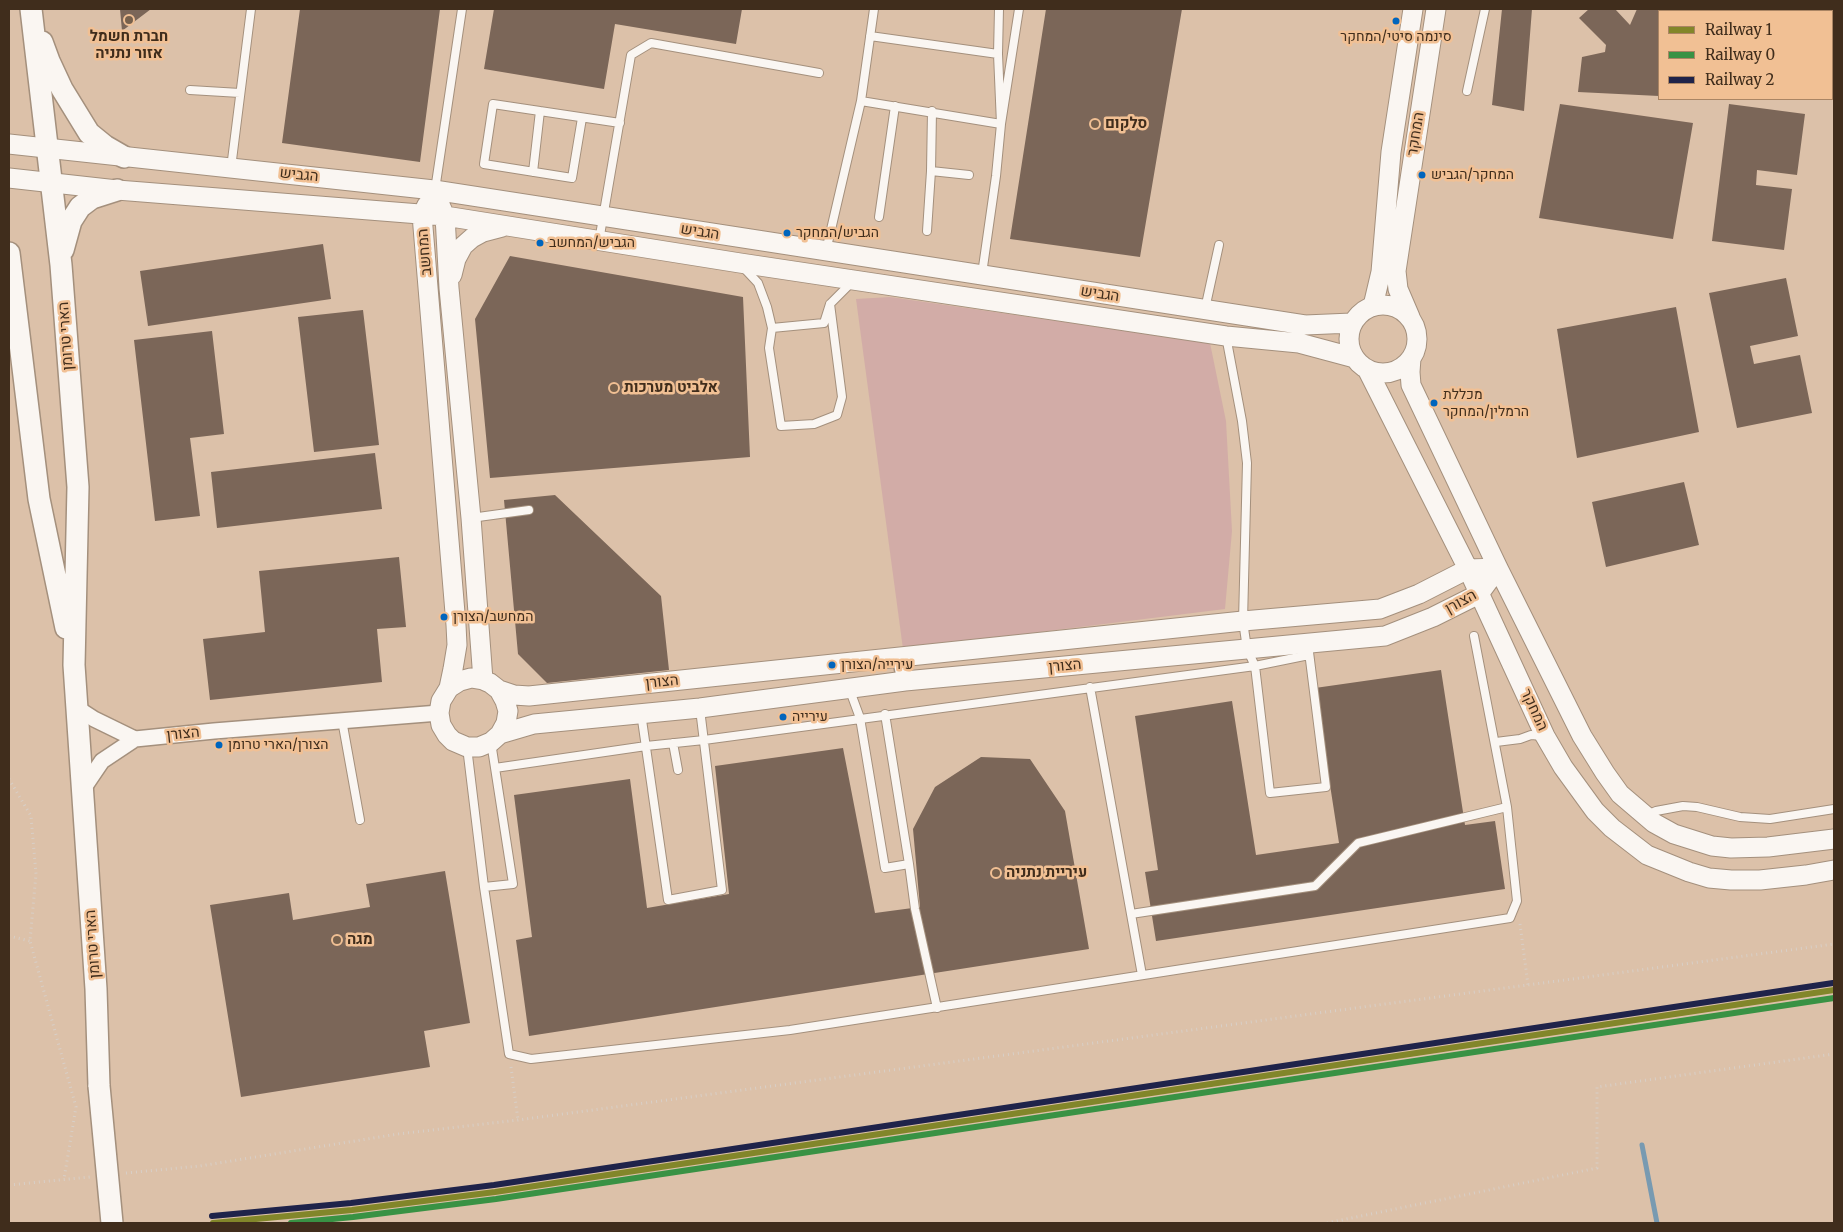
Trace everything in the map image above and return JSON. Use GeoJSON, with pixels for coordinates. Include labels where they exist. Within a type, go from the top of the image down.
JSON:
{"type":"FeatureCollection","features":[{"type":"Feature","properties":{"kind":"main road","name":"הארי טרומן"},"geometry":{"type":"LineString","coordinates":[[32,10],[61,265],[78,487],[74,665],[96,989],[99,1086],[112,1223]]}},
{"type":"Feature","properties":{"kind":"main road"},"geometry":{"type":"LineString","coordinates":[[32,10],[49,61],[76,112],[89,132],[105,146],[124,157]]}},
{"type":"Feature","properties":{"kind":"main road"},"geometry":{"type":"LineString","coordinates":[[61,265],[65,238],[71,222],[80,207],[92,198],[117,190]]}},
{"type":"Feature","properties":{"kind":"main road","name":"הארי טרומן"},"geometry":{"type":"LineString","coordinates":[[9,253],[11,288],[39,499],[74,665]]}},
{"type":"Feature","properties":{"kind":"street","name":"המחקר"},"geometry":{"type":"LineString","coordinates":[[1373,306],[1381,272],[1391,152],[1413,9]]}},
{"type":"Feature","properties":{"kind":"street","name":"המחקר"},"geometry":{"type":"LineString","coordinates":[[1410,318],[1398,289],[1396,271],[1436,9]]}},
{"type":"Feature","properties":{"kind":"street","name":"הגביש"},"geometry":{"type":"LineString","coordinates":[[9,144],[434,190],[1204,310],[1305,324],[1352,324]]}},
{"type":"Feature","properties":{"kind":"street","name":"הגביש"},"geometry":{"type":"LineString","coordinates":[[9,178],[117,190],[445,216],[853,281],[1226,336],[1299,343],[1361,364]]}},
{"type":"Feature","properties":{"kind":"street","name":"המחשב"},"geometry":{"type":"LineString","coordinates":[[434,190],[422,215],[456,625],[457,645],[449,688]]}},
{"type":"Feature","properties":{"kind":"street","name":"המחשב"},"geometry":{"type":"LineString","coordinates":[[434,190],[445,216],[449,288],[471,518],[483,680]]}},
{"type":"Feature","properties":{"kind":"street"},"geometry":{"type":"LineString","coordinates":[[449,288],[456,259],[466,244],[483,232],[509,227]]}},
{"type":"Feature","properties":{"kind":"street"},"geometry":{"type":"LineString","coordinates":[[1382,304],[1392,306],[1402,310],[1410,318],[1415,327],[1416,348],[1411,358],[1396,371],[1376,373],[1361,364],[1350,350],[1349,341],[1352,324],[1357,316],[1373,306],[1382,304]]}},
{"type":"Feature","properties":{"kind":"street"},"geometry":{"type":"LineString","coordinates":[[1224,312],[1226,336]]}},
{"type":"Feature","properties":{"kind":"street"},"geometry":{"type":"LineString","coordinates":[[1411,358],[1411,385],[1498,568],[1565,705],[1589,748],[1620,794],[1654,823],[1674,834],[1696,842],[1731,848],[1768,847],[1834,839]]}},
{"type":"Feature","properties":{"kind":"street","name":"המחקר"},"geometry":{"type":"LineString","coordinates":[[1361,364],[1468,568],[1545,736],[1563,767],[1594,811],[1630,842],[1654,858],[1709,878],[1731,880],[1777,878],[1834,870]]}},
{"type":"Feature","properties":{"kind":"street","name":"הצורן"},"geometry":{"type":"LineString","coordinates":[[499,690],[514,695],[529,696],[1243,621],[1380,609],[1419,594],[1468,568],[1498,568]]}},
{"type":"Feature","properties":{"kind":"street","name":"הצורן"},"geometry":{"type":"LineString","coordinates":[[495,738],[534,724],[700,708],[905,681],[1251,658],[1310,649],[1384,636],[1432,617],[1479,594],[1498,568]]}},
{"type":"Feature","properties":{"kind":"street"},"geometry":{"type":"LineString","coordinates":[[900,657],[905,681]]}},
{"type":"Feature","properties":{"kind":"street"},"geometry":{"type":"LineString","coordinates":[[471,678],[483,680],[499,690],[505,700],[508,711],[506,723],[495,738],[479,747],[467,747],[447,735],[441,724],[439,713],[441,701],[449,688],[460,681],[471,678]]}},
{"type":"Feature","properties":{"kind":"street"},"geometry":{"type":"LineString","coordinates":[[77,708],[94,719],[136,739]]}},
{"type":"Feature","properties":{"kind":"street","name":"הצורן"},"geometry":{"type":"LineString","coordinates":[[83,789],[102,761],[136,739],[439,713]]}},
{"type":"Feature","properties":{"kind":"lane"},"geometry":{"type":"LineString","coordinates":[[231,168],[251,9]]}},
{"type":"Feature","properties":{"kind":"lane"},"geometry":{"type":"LineString","coordinates":[[434,190],[462,9]]}},
{"type":"Feature","properties":{"kind":"lane"},"geometry":{"type":"LineString","coordinates":[[826,251],[861,101],[874,9]]}},
{"type":"Feature","properties":{"kind":"lane"},"geometry":{"type":"LineString","coordinates":[[999,9],[998,54],[1001,124]]}},
{"type":"Feature","properties":{"kind":"lane"},"geometry":{"type":"LineString","coordinates":[[982,275],[1018,9]]}},
{"type":"Feature","properties":{"kind":"lane"},"geometry":{"type":"LineString","coordinates":[[1467,91],[1485,9]]}},
{"type":"Feature","properties":{"kind":"lane"},"geometry":{"type":"LineString","coordinates":[[870,36],[998,54]]}},
{"type":"Feature","properties":{"kind":"lane"},"geometry":{"type":"LineString","coordinates":[[599,240],[631,55],[651,43],[819,74]]}},
{"type":"Feature","properties":{"kind":"lane"},"geometry":{"type":"LineString","coordinates":[[190,90],[240,93]]}},
{"type":"Feature","properties":{"kind":"lane"},"geometry":{"type":"LineString","coordinates":[[861,101],[932,111],[1001,124]]}},
{"type":"Feature","properties":{"kind":"lane"},"geometry":{"type":"LineString","coordinates":[[582,118],[572,178],[484,164],[493,104],[620,123]]}},
{"type":"Feature","properties":{"kind":"lane"},"geometry":{"type":"LineString","coordinates":[[879,217],[895,106]]}},
{"type":"Feature","properties":{"kind":"lane"},"geometry":{"type":"LineString","coordinates":[[927,231],[932,111]]}},
{"type":"Feature","properties":{"kind":"lane"},"geometry":{"type":"LineString","coordinates":[[534,172],[540,112]]}},
{"type":"Feature","properties":{"kind":"lane"},"geometry":{"type":"LineString","coordinates":[[931,171],[969,175]]}},
{"type":"Feature","properties":{"kind":"lane"},"geometry":{"type":"LineString","coordinates":[[1204,310],[1219,245]]}},
{"type":"Feature","properties":{"kind":"lane"},"geometry":{"type":"LineString","coordinates":[[740,263],[758,283],[768,307],[772,328],[769,348],[781,426],[814,424],[837,415],[842,397],[830,304]]}},
{"type":"Feature","properties":{"kind":"lane"},"geometry":{"type":"LineString","coordinates":[[772,328],[824,323],[830,304],[853,281]]}},
{"type":"Feature","properties":{"kind":"lane"},"geometry":{"type":"LineString","coordinates":[[1226,336],[1242,421],[1247,463],[1243,621],[1251,658],[1270,792],[1326,787],[1310,649]]}},
{"type":"Feature","properties":{"kind":"lane"},"geometry":{"type":"LineString","coordinates":[[471,518],[529,510]]}},
{"type":"Feature","properties":{"kind":"lane"},"geometry":{"type":"LineString","coordinates":[[467,747],[484,887],[509,1054],[531,1059],[790,1030],[1510,918],[1517,901],[1507,807],[1496,742],[1474,636]]}},
{"type":"Feature","properties":{"kind":"lane"},"geometry":{"type":"LineString","coordinates":[[495,768],[646,746],[704,740],[885,714],[1090,688],[1251,658]]}},
{"type":"Feature","properties":{"kind":"lane"},"geometry":{"type":"LineString","coordinates":[[849,688],[860,718],[885,868],[910,864]]}},
{"type":"Feature","properties":{"kind":"lane"},"geometry":{"type":"LineString","coordinates":[[1090,688],[1142,975]]}},
{"type":"Feature","properties":{"kind":"lane"},"geometry":{"type":"LineString","coordinates":[[641,713],[668,900],[722,890],[700,708]]}},
{"type":"Feature","properties":{"kind":"lane"},"geometry":{"type":"LineString","coordinates":[[885,714],[910,864],[915,909],[937,1008]]}},
{"type":"Feature","properties":{"kind":"lane"},"geometry":{"type":"LineString","coordinates":[[342,720],[360,820]]}},
{"type":"Feature","properties":{"kind":"lane"},"geometry":{"type":"LineString","coordinates":[[1496,742],[1520,739],[1531,734],[1545,736]]}},
{"type":"Feature","properties":{"kind":"lane"},"geometry":{"type":"LineString","coordinates":[[484,887],[514,884],[495,768],[495,738]]}},
{"type":"Feature","properties":{"kind":"lane"},"geometry":{"type":"LineString","coordinates":[[673,743],[678,770]]}},
{"type":"Feature","properties":{"kind":"lane"},"geometry":{"type":"LineString","coordinates":[[1645,816],[1656,811],[1682,806],[1697,807],[1740,817],[1770,819],[1834,809]]}},
{"type":"Feature","properties":{"kind":"lane"},"geometry":{"type":"LineString","coordinates":[[1131,914],[1315,886],[1358,843],[1507,807]]}},
{"type":"Feature","properties":{"kind":"path"},"geometry":{"type":"LineString","coordinates":[[9,779],[31,816],[36,874],[30,941],[76,1108],[64,1180]]}},
{"type":"Feature","properties":{"kind":"path"},"geometry":{"type":"LineString","coordinates":[[1517,901],[1528,985]]}},
{"type":"Feature","properties":{"kind":"path"},"geometry":{"type":"LineString","coordinates":[[9,936],[30,941]]}},
{"type":"Feature","properties":{"kind":"path"},"geometry":{"type":"LineString","coordinates":[[122,1174],[200,1166],[398,1134],[518,1120],[1834,944]]}},
{"type":"Feature","properties":{"kind":"path"},"geometry":{"type":"LineString","coordinates":[[509,1054],[518,1120]]}},
{"type":"Feature","properties":{"kind":"path"},"geometry":{"type":"LineString","coordinates":[[1327,1223],[1597,1168],[1597,1087],[1834,1054]]}},
{"type":"Feature","properties":{"kind":"path"},"geometry":{"type":"LineString","coordinates":[[9,1185],[93,1177]]}},
{"type":"Feature","properties":{"kind":"shaded area"},"geometry":{"type":"Polygon","coordinates":[[[890,297],[1210,343],[1226,421],[1232,531],[1225,609],[903,649],[856,299],[890,297]]]}},
{"type":"Feature","properties":{"kind":"building","name":"חברת חשמל אזור נתניה"},"geometry":{"type":"Polygon","coordinates":[[[120,9],[151,9],[122,31],[120,9]]]}},
{"type":"Feature","properties":{"kind":"building"},"geometry":{"type":"Polygon","coordinates":[[[300,9],[440,9],[420,162],[282,143],[300,9]]]}},
{"type":"Feature","properties":{"kind":"building"},"geometry":{"type":"Polygon","coordinates":[[[494,9],[742,9],[736,44],[615,24],[604,89],[484,69],[494,9]]]}},
{"type":"Feature","properties":{"kind":"building","name":"סלקום"},"geometry":{"type":"Polygon","coordinates":[[[1046,9],[1182,9],[1140,257],[1010,239],[1046,9]]]}},
{"type":"Feature","properties":{"kind":"building"},"geometry":{"type":"Polygon","coordinates":[[[1502,9],[1532,9],[1524,111],[1492,105],[1502,9]]]}},
{"type":"Feature","properties":{"kind":"building"},"geometry":{"type":"Polygon","coordinates":[[[1589,9],[1615,9],[1630,25],[1637,9],[1659,10],[1658,96],[1578,92],[1582,57],[1605,52],[1606,45],[1579,18],[1589,9]]]}},
{"type":"Feature","properties":{"kind":"building"},"geometry":{"type":"Polygon","coordinates":[[[1560,104],[1693,123],[1673,239],[1539,218],[1560,104]]]}},
{"type":"Feature","properties":{"kind":"building"},"geometry":{"type":"Polygon","coordinates":[[[1729,104],[1805,114],[1797,175],[1757,170],[1756,185],[1792,189],[1784,250],[1712,241],[1729,104]]]}},
{"type":"Feature","properties":{"kind":"building"},"geometry":{"type":"Polygon","coordinates":[[[323,244],[331,299],[148,326],[140,271],[323,244]]]}},
{"type":"Feature","properties":{"kind":"building","name":"אלביט מערכות"},"geometry":{"type":"Polygon","coordinates":[[[510,256],[743,297],[750,457],[490,478],[475,319],[510,256]]]}},
{"type":"Feature","properties":{"kind":"building"},"geometry":{"type":"Polygon","coordinates":[[[1786,278],[1798,336],[1750,346],[1754,364],[1800,355],[1812,413],[1737,428],[1709,293],[1786,278]]]}},
{"type":"Feature","properties":{"kind":"building"},"geometry":{"type":"Polygon","coordinates":[[[1676,307],[1699,432],[1577,458],[1557,329],[1676,307]]]}},
{"type":"Feature","properties":{"kind":"building"},"geometry":{"type":"Polygon","coordinates":[[[363,310],[379,445],[314,452],[298,317],[363,310]]]}},
{"type":"Feature","properties":{"kind":"building"},"geometry":{"type":"Polygon","coordinates":[[[212,331],[224,434],[190,438],[200,516],[155,521],[134,340],[212,331]]]}},
{"type":"Feature","properties":{"kind":"building"},"geometry":{"type":"Polygon","coordinates":[[[375,453],[382,509],[217,528],[211,472],[375,453]]]}},
{"type":"Feature","properties":{"kind":"building"},"geometry":{"type":"Polygon","coordinates":[[[1684,482],[1699,545],[1606,567],[1592,502],[1684,482]]]}},
{"type":"Feature","properties":{"kind":"building"},"geometry":{"type":"Polygon","coordinates":[[[555,495],[661,596],[669,670],[547,683],[518,654],[504,500],[555,495]]]}},
{"type":"Feature","properties":{"kind":"building"},"geometry":{"type":"Polygon","coordinates":[[[399,557],[406,627],[377,629],[382,682],[210,700],[203,639],[265,632],[259,571],[399,557]]]}},
{"type":"Feature","properties":{"kind":"building"},"geometry":{"type":"Polygon","coordinates":[[[1441,670],[1465,825],[1495,821],[1505,889],[1156,941],[1145,872],[1158,870],[1135,716],[1232,701],[1256,855],[1339,843],[1315,688],[1441,670]]]}},
{"type":"Feature","properties":{"kind":"building"},"geometry":{"type":"Polygon","coordinates":[[[843,748],[875,913],[920,907],[913,829],[935,787],[981,757],[1030,759],[1065,811],[1089,949],[529,1036],[516,940],[532,937],[514,795],[630,779],[647,908],[729,894],[715,766],[843,748]]]}},
{"type":"Feature","properties":{"kind":"building"},"geometry":{"type":"Polygon","coordinates":[[[445,871],[470,1023],[424,1031],[430,1067],[241,1097],[210,905],[289,893],[293,920],[370,907],[366,884],[445,871]]]}},
{"type":"Feature","properties":{"kind":"waterway"},"geometry":{"type":"LineString","coordinates":[[1642,1145],[1657,1223]]}},
{"type":"Feature","properties":{"kind":"rail line","name":"2"},"geometry":{"type":"LineString","coordinates":[[212,1216],[351,1203],[494,1185],[1833,983]]}},
{"type":"Feature","properties":{"kind":"rail line","name":"1"},"geometry":{"type":"LineString","coordinates":[[213,1223],[352,1210],[495,1192],[1834,990]]}},
{"type":"Feature","properties":{"kind":"rail line","name":"0"},"geometry":{"type":"LineString","coordinates":[[291,1223],[496,1199],[1834,998]]}},
{"type":"Feature","properties":{"kind":"place","name":"חברת חשמל אזור נתניה"},"geometry":{"type":"Point","coordinates":[129,20]}},
{"type":"Feature","properties":{"kind":"place","name":"סינמה סיטי/המחקר"},"geometry":{"type":"Point","coordinates":[1396,21]}},
{"type":"Feature","properties":{"kind":"place","name":"סלקום"},"geometry":{"type":"Point","coordinates":[1095,124]}},
{"type":"Feature","properties":{"kind":"place","name":"המחקר/הגביש"},"geometry":{"type":"Point","coordinates":[1422,175]}},
{"type":"Feature","properties":{"kind":"place","name":"הגביש/המחקר"},"geometry":{"type":"Point","coordinates":[787,233]}},
{"type":"Feature","properties":{"kind":"place","name":"הגביש/המחשב"},"geometry":{"type":"Point","coordinates":[540,243]}},
{"type":"Feature","properties":{"kind":"place","name":"אלביט מערכות"},"geometry":{"type":"Point","coordinates":[614,388]}},
{"type":"Feature","properties":{"kind":"place","name":"מכללת הרמלין/המחקר"},"geometry":{"type":"Point","coordinates":[1434,403]}},
{"type":"Feature","properties":{"kind":"place","name":"המחשב/הצורן"},"geometry":{"type":"Point","coordinates":[444,617]}},
{"type":"Feature","properties":{"kind":"place","name":"עירייה/הצורן"},"geometry":{"type":"Point","coordinates":[832,665]}},
{"type":"Feature","properties":{"kind":"place","name":"עירייה"},"geometry":{"type":"Point","coordinates":[783,717]}},
{"type":"Feature","properties":{"kind":"place","name":"הצורן/הארי טרומן"},"geometry":{"type":"Point","coordinates":[219,745]}},
{"type":"Feature","properties":{"kind":"place","name":"עיריית נתניה"},"geometry":{"type":"Point","coordinates":[996,873]}},
{"type":"Feature","properties":{"kind":"place","name":"מגה"},"geometry":{"type":"Point","coordinates":[337,940]}}]}
